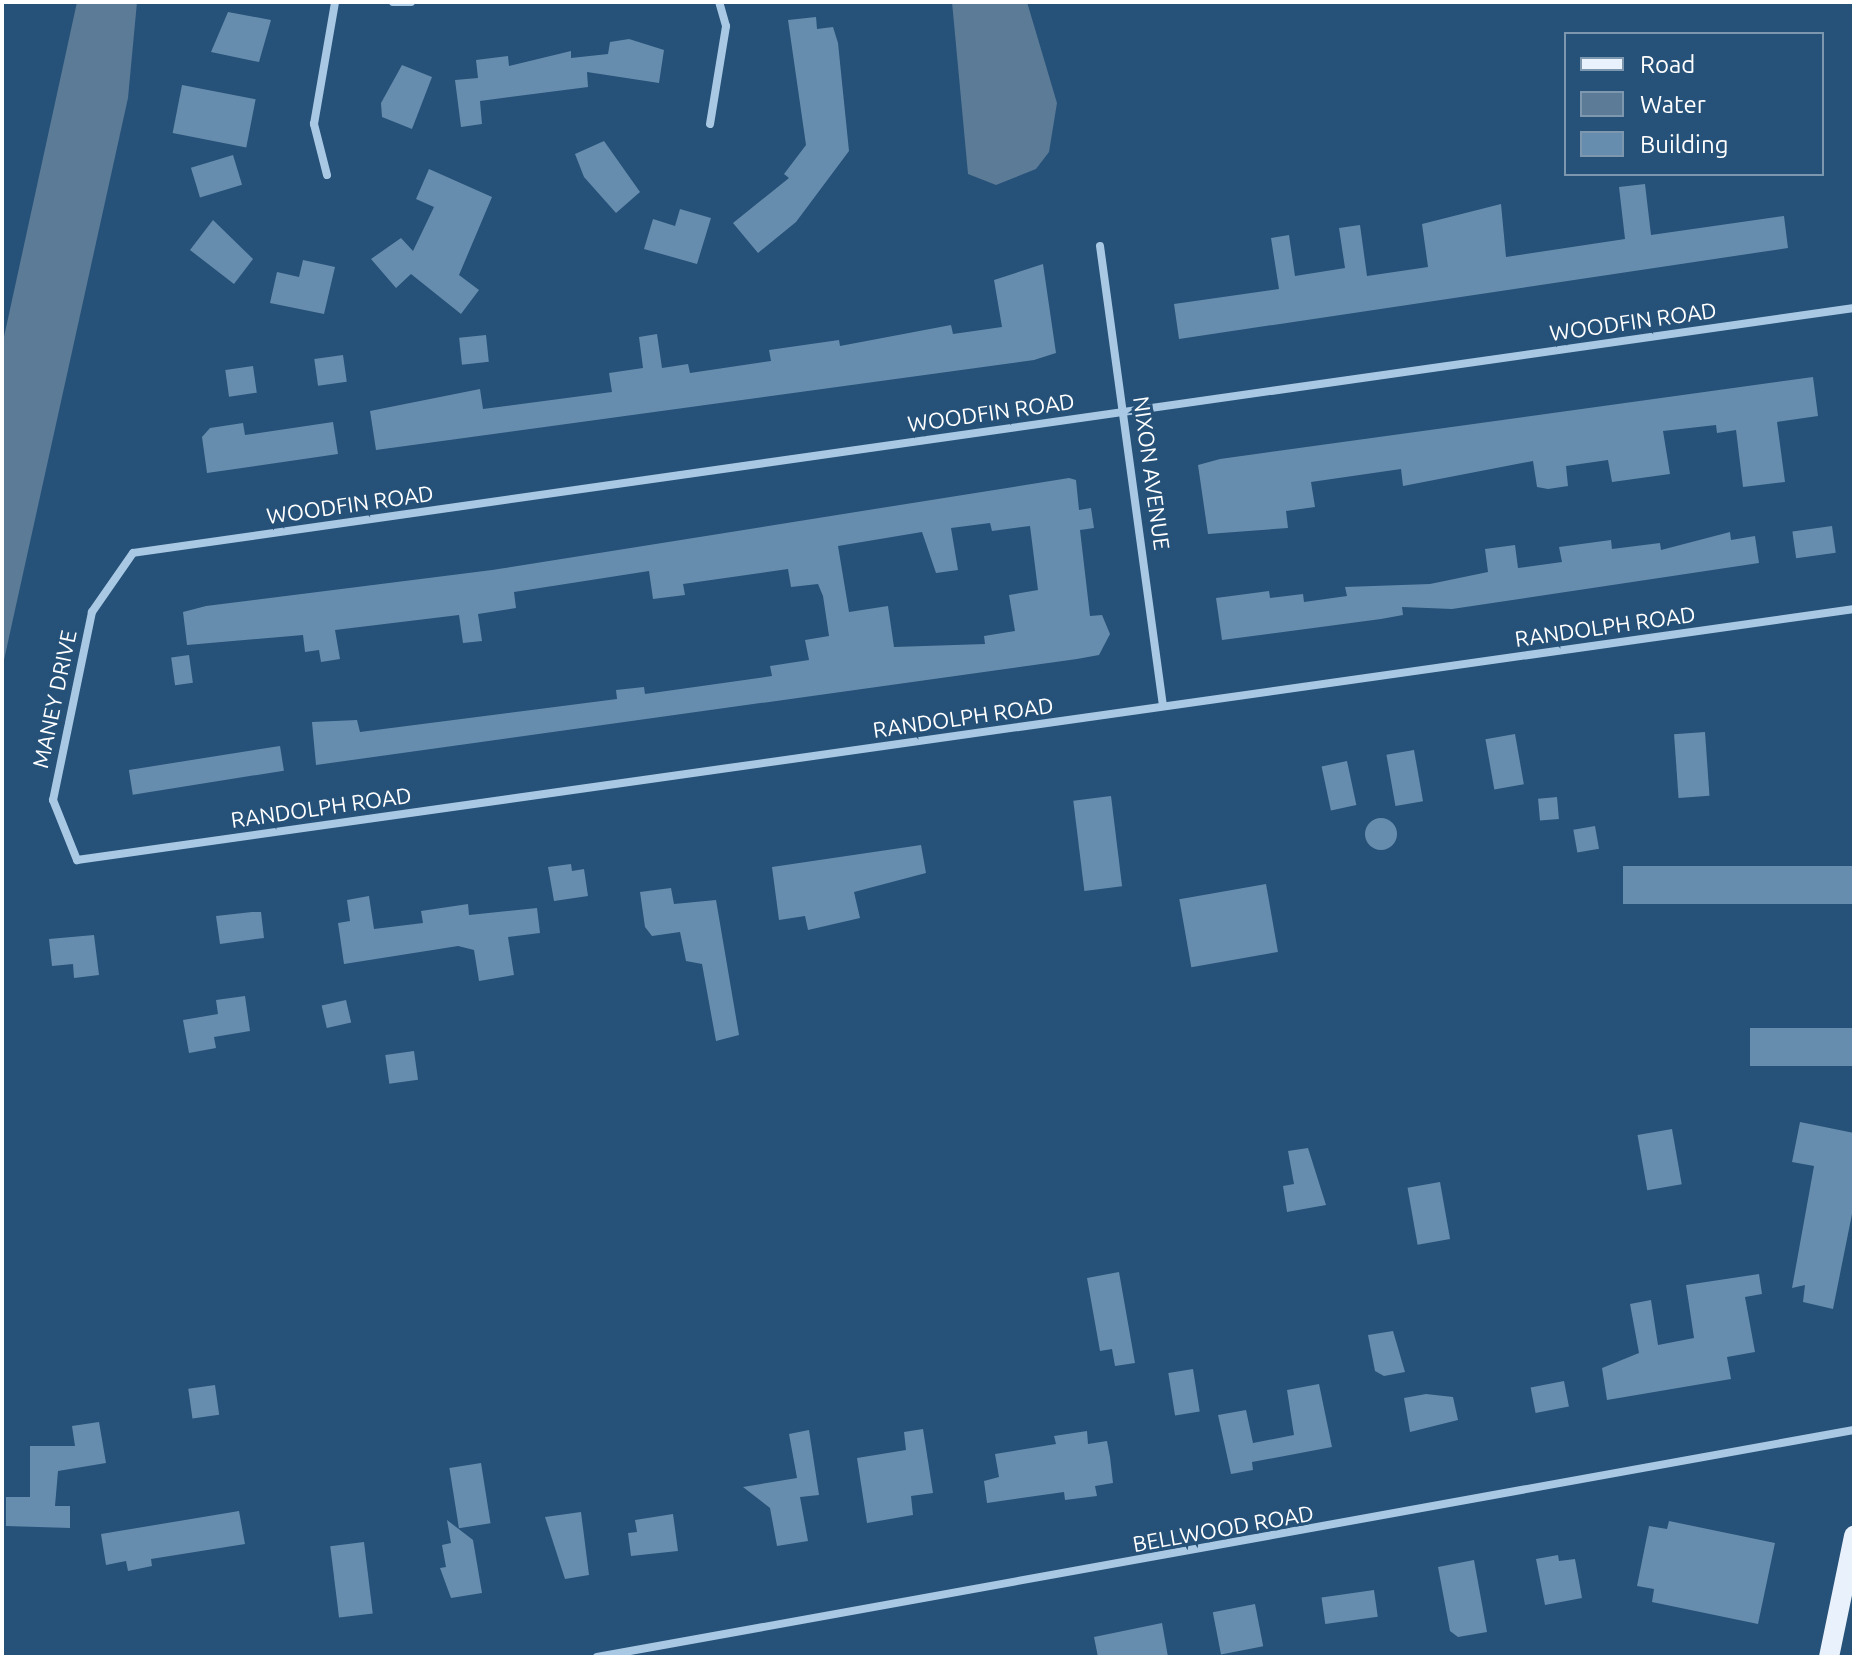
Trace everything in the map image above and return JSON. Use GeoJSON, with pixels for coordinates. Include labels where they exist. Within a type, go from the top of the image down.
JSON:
{"type":"FeatureCollection","features":[{"type":"Feature","properties":{"kind":"main road"},"geometry":{"type":"LineString","coordinates":[[1829,1657],[1854,1536]]}},
{"type":"Feature","properties":{"kind":"street"},"geometry":{"type":"LineString","coordinates":[[327,175],[314,124],[335,2]]}},
{"type":"Feature","properties":{"kind":"street"},"geometry":{"type":"LineString","coordinates":[[393,2],[411,2]]}},
{"type":"Feature","properties":{"kind":"street"},"geometry":{"type":"LineString","coordinates":[[710,124],[726,26],[719,2]]}},
{"type":"Feature","properties":{"kind":"street","name":"NIXON AVENUE"},"geometry":{"type":"LineString","coordinates":[[1100,246],[1163,706]]}},
{"type":"Feature","properties":{"kind":"street","name":"WOODFIN ROAD"},"geometry":{"type":"LineString","coordinates":[[133,553],[1854,308]]}},
{"type":"Feature","properties":{"kind":"street","name":"MANEY DRIVE"},"geometry":{"type":"LineString","coordinates":[[77,860],[58,823],[55,782],[92,612],[133,553]]}},
{"type":"Feature","properties":{"kind":"street","name":"RANDOLPH ROAD"},"geometry":{"type":"LineString","coordinates":[[77,860],[1854,609]]}},
{"type":"Feature","properties":{"kind":"street","name":"BELLWOOD ROAD"},"geometry":{"type":"LineString","coordinates":[[597,1657],[1854,1430]]}},
{"type":"Feature","properties":{"kind":"water"},"geometry":{"type":"Polygon","coordinates":[[[77,2],[137,2],[128,98],[2,669],[2,346],[77,2]]]}},
{"type":"Feature","properties":{"kind":"water"},"geometry":{"type":"Polygon","coordinates":[[[952,2],[1027,2],[1057,103],[1049,152],[1036,169],[996,185],[968,174],[952,2]]]}},
{"type":"Feature","properties":{"kind":"building"},"geometry":{"type":"Polygon","coordinates":[[[228,12],[271,20],[259,62],[211,52],[228,12]]]}},
{"type":"Feature","properties":{"kind":"building"},"geometry":{"type":"Polygon","coordinates":[[[816,17],[817,29],[833,27],[838,43],[849,151],[796,222],[758,253],[733,223],[789,178],[784,174],[806,145],[788,20],[816,17]]]}},
{"type":"Feature","properties":{"kind":"building"},"geometry":{"type":"Polygon","coordinates":[[[629,39],[664,50],[659,83],[587,72],[588,87],[480,101],[482,124],[461,127],[455,80],[478,78],[476,60],[508,56],[509,66],[571,51],[571,58],[608,54],[610,42],[629,39]]]}},
{"type":"Feature","properties":{"kind":"building"},"geometry":{"type":"Polygon","coordinates":[[[402,65],[432,77],[412,129],[382,117],[381,103],[402,65]]]}},
{"type":"Feature","properties":{"kind":"building"},"geometry":{"type":"Polygon","coordinates":[[[182,85],[256,99],[246,147],[173,133],[182,85]]]}},
{"type":"Feature","properties":{"kind":"building"},"geometry":{"type":"Polygon","coordinates":[[[604,141],[640,192],[616,213],[584,177],[575,154],[604,141]]]}},
{"type":"Feature","properties":{"kind":"building"},"geometry":{"type":"Polygon","coordinates":[[[233,155],[242,185],[200,198],[191,168],[233,155]]]}},
{"type":"Feature","properties":{"kind":"building"},"geometry":{"type":"Polygon","coordinates":[[[429,169],[492,197],[459,275],[479,290],[461,314],[411,274],[396,288],[371,259],[401,238],[413,251],[434,207],[416,199],[429,169]]]}},
{"type":"Feature","properties":{"kind":"building"},"geometry":{"type":"Polygon","coordinates":[[[1645,184],[1651,235],[1784,216],[1788,248],[1179,339],[1174,304],[1279,289],[1271,238],[1289,235],[1295,276],[1345,268],[1339,228],[1360,225],[1367,276],[1428,267],[1422,224],[1501,204],[1506,257],[1625,239],[1619,187],[1645,184]]]}},
{"type":"Feature","properties":{"kind":"building"},"geometry":{"type":"Polygon","coordinates":[[[680,209],[711,218],[697,264],[644,249],[653,219],[675,226],[680,209]]]}},
{"type":"Feature","properties":{"kind":"building"},"geometry":{"type":"Polygon","coordinates":[[[213,220],[253,259],[234,284],[190,250],[213,220]]]}},
{"type":"Feature","properties":{"kind":"building"},"geometry":{"type":"Polygon","coordinates":[[[303,260],[335,267],[324,314],[270,303],[277,272],[299,277],[303,260]]]}},
{"type":"Feature","properties":{"kind":"building"},"geometry":{"type":"Polygon","coordinates":[[[1043,264],[1056,353],[1034,360],[376,450],[370,411],[480,389],[483,409],[612,392],[609,373],[643,368],[639,337],[657,334],[662,368],[688,364],[690,373],[771,361],[769,350],[839,340],[840,346],[951,325],[953,334],[1002,327],[994,280],[1043,264]]]}},
{"type":"Feature","properties":{"kind":"building"},"geometry":{"type":"Polygon","coordinates":[[[486,335],[489,362],[462,365],[459,338],[486,335]]]}},
{"type":"Feature","properties":{"kind":"building"},"geometry":{"type":"Polygon","coordinates":[[[343,355],[347,382],[318,386],[314,359],[343,355]]]}},
{"type":"Feature","properties":{"kind":"building"},"geometry":{"type":"Polygon","coordinates":[[[253,366],[257,393],[229,397],[225,370],[253,366]]]}},
{"type":"Feature","properties":{"kind":"building"},"geometry":{"type":"Polygon","coordinates":[[[1813,377],[1818,416],[1777,422],[1785,482],[1743,487],[1736,430],[1717,433],[1716,425],[1663,431],[1670,474],[1612,482],[1608,460],[1566,466],[1568,486],[1548,489],[1537,487],[1533,461],[1403,486],[1401,469],[1311,482],[1315,507],[1286,511],[1288,528],[1208,534],[1198,465],[1220,459],[1813,377]]]}},
{"type":"Feature","properties":{"kind":"building"},"geometry":{"type":"Polygon","coordinates":[[[333,422],[338,454],[207,473],[202,437],[210,428],[243,423],[245,435],[333,422]]]}},
{"type":"Feature","properties":{"kind":"building"},"geometry":{"type":"Polygon","coordinates":[[[1069,478],[1076,480],[1079,510],[1091,508],[1094,528],[1080,530],[1090,616],[1102,615],[1110,634],[1099,655],[1077,659],[316,765],[312,722],[357,720],[360,732],[617,699],[616,690],[644,687],[645,694],[772,676],[770,666],[809,660],[805,640],[829,636],[823,596],[818,584],[791,587],[788,569],[683,584],[685,595],[653,599],[649,571],[514,592],[516,608],[478,614],[482,641],[463,643],[459,615],[335,630],[340,659],[321,662],[319,650],[305,652],[303,635],[187,645],[183,612],[206,606],[492,570],[1069,478]],[[990,523],[951,528],[958,570],[936,573],[922,532],[838,546],[849,612],[888,606],[894,647],[985,644],[984,636],[1015,631],[1009,595],[1038,590],[1030,526],[992,531],[990,523]]]}},
{"type":"Feature","properties":{"kind":"building"},"geometry":{"type":"Polygon","coordinates":[[[1832,526],[1836,553],[1796,558],[1792,532],[1832,526]]]}},
{"type":"Feature","properties":{"kind":"building"},"geometry":{"type":"Polygon","coordinates":[[[1730,532],[1731,540],[1755,536],[1759,563],[1452,609],[1402,607],[1403,615],[1222,640],[1216,598],[1269,591],[1270,598],[1303,594],[1304,602],[1347,596],[1345,587],[1430,584],[1488,572],[1485,549],[1515,545],[1518,568],[1562,562],[1559,547],[1611,540],[1612,549],[1660,543],[1661,550],[1730,532]]]}},
{"type":"Feature","properties":{"kind":"building"},"geometry":{"type":"Polygon","coordinates":[[[189,655],[193,683],[175,685],[171,658],[189,655]]]}},
{"type":"Feature","properties":{"kind":"building"},"geometry":{"type":"Polygon","coordinates":[[[1705,732],[1709,796],[1679,798],[1674,734],[1705,732]]]}},
{"type":"Feature","properties":{"kind":"building"},"geometry":{"type":"Polygon","coordinates":[[[1515,734],[1524,784],[1494,789],[1485,739],[1515,734]]]}},
{"type":"Feature","properties":{"kind":"building"},"geometry":{"type":"Polygon","coordinates":[[[280,746],[284,771],[133,795],[129,770],[280,746]]]}},
{"type":"Feature","properties":{"kind":"building"},"geometry":{"type":"Polygon","coordinates":[[[1414,750],[1423,801],[1395,806],[1386,755],[1414,750]]]}},
{"type":"Feature","properties":{"kind":"building"},"geometry":{"type":"Polygon","coordinates":[[[1347,761],[1356,805],[1331,810],[1322,766],[1347,761]]]}},
{"type":"Feature","properties":{"kind":"building"},"geometry":{"type":"Polygon","coordinates":[[[1111,796],[1122,886],[1084,891],[1073,801],[1111,796]]]}},
{"type":"Feature","properties":{"kind":"building"},"geometry":{"type":"Polygon","coordinates":[[[1557,797],[1559,819],[1540,821],[1538,799],[1557,797]]]}},
{"type":"Feature","properties":{"kind":"building"},"geometry":{"type":"Polygon","coordinates":[[[1381,818],[1393,822],[1397,834],[1393,846],[1381,850],[1369,846],[1365,834],[1369,822],[1381,818]]]}},
{"type":"Feature","properties":{"kind":"building"},"geometry":{"type":"Polygon","coordinates":[[[1595,826],[1599,849],[1577,852],[1573,830],[1595,826]]]}},
{"type":"Feature","properties":{"kind":"building"},"geometry":{"type":"Polygon","coordinates":[[[921,845],[926,873],[854,892],[860,918],[808,930],[805,916],[779,920],[772,867],[921,845]]]}},
{"type":"Feature","properties":{"kind":"building"},"geometry":{"type":"Polygon","coordinates":[[[571,864],[572,871],[584,869],[588,896],[554,901],[548,867],[571,864]]]}},
{"type":"Feature","properties":{"kind":"building"},"geometry":{"type":"Polygon","coordinates":[[[1623,866],[1854,866],[1854,904],[1623,904],[1623,866]]]}},
{"type":"Feature","properties":{"kind":"building"},"geometry":{"type":"Polygon","coordinates":[[[1266,884],[1278,952],[1191,967],[1179,899],[1266,884]]]}},
{"type":"Feature","properties":{"kind":"building"},"geometry":{"type":"Polygon","coordinates":[[[671,888],[674,904],[716,900],[739,1035],[716,1041],[702,964],[686,961],[680,932],[652,936],[645,927],[640,892],[671,888]]]}},
{"type":"Feature","properties":{"kind":"building"},"geometry":{"type":"Polygon","coordinates":[[[369,896],[374,929],[423,923],[421,911],[468,904],[469,915],[537,908],[540,933],[508,937],[514,975],[479,981],[474,950],[458,946],[344,964],[338,923],[350,921],[347,900],[369,896]]]}},
{"type":"Feature","properties":{"kind":"building"},"geometry":{"type":"Polygon","coordinates":[[[261,912],[264,938],[220,944],[216,916],[261,912]]]}},
{"type":"Feature","properties":{"kind":"building"},"geometry":{"type":"Polygon","coordinates":[[[94,935],[99,975],[74,978],[73,964],[52,966],[49,939],[94,935]]]}},
{"type":"Feature","properties":{"kind":"building"},"geometry":{"type":"Polygon","coordinates":[[[245,996],[250,1031],[214,1037],[216,1048],[189,1053],[183,1020],[218,1014],[216,1000],[245,996]]]}},
{"type":"Feature","properties":{"kind":"building"},"geometry":{"type":"Polygon","coordinates":[[[346,1000],[351,1022],[327,1028],[322,1006],[346,1000]]]}},
{"type":"Feature","properties":{"kind":"building"},"geometry":{"type":"Polygon","coordinates":[[[1750,1028],[1854,1028],[1854,1066],[1750,1066],[1750,1028]]]}},
{"type":"Feature","properties":{"kind":"building"},"geometry":{"type":"Polygon","coordinates":[[[414,1051],[418,1080],[389,1084],[385,1055],[414,1051]]]}},
{"type":"Feature","properties":{"kind":"building"},"geometry":{"type":"Polygon","coordinates":[[[1800,1122],[1854,1133],[1854,1204],[1833,1309],[1803,1302],[1805,1285],[1792,1288],[1814,1166],[1792,1162],[1800,1122]]]}},
{"type":"Feature","properties":{"kind":"building"},"geometry":{"type":"Polygon","coordinates":[[[1672,1129],[1682,1184],[1647,1190],[1638,1135],[1672,1129]]]}},
{"type":"Feature","properties":{"kind":"building"},"geometry":{"type":"Polygon","coordinates":[[[1308,1148],[1326,1205],[1287,1212],[1283,1186],[1294,1184],[1288,1151],[1308,1148]]]}},
{"type":"Feature","properties":{"kind":"building"},"geometry":{"type":"Polygon","coordinates":[[[1440,1182],[1450,1239],[1418,1245],[1408,1188],[1440,1182]]]}},
{"type":"Feature","properties":{"kind":"building"},"geometry":{"type":"Polygon","coordinates":[[[1119,1272],[1135,1363],[1115,1366],[1112,1349],[1100,1351],[1087,1278],[1119,1272]]]}},
{"type":"Feature","properties":{"kind":"building"},"geometry":{"type":"Polygon","coordinates":[[[1759,1274],[1762,1294],[1745,1297],[1755,1352],[1727,1357],[1731,1379],[1607,1400],[1602,1368],[1639,1353],[1630,1304],[1651,1300],[1658,1345],[1694,1338],[1686,1285],[1759,1274]]]}},
{"type":"Feature","properties":{"kind":"building"},"geometry":{"type":"Polygon","coordinates":[[[1393,1331],[1405,1372],[1384,1376],[1375,1371],[1368,1335],[1393,1331]]]}},
{"type":"Feature","properties":{"kind":"building"},"geometry":{"type":"Polygon","coordinates":[[[1193,1369],[1200,1411],[1175,1415],[1168,1373],[1193,1369]]]}},
{"type":"Feature","properties":{"kind":"building"},"geometry":{"type":"Polygon","coordinates":[[[1564,1381],[1569,1407],[1536,1413],[1531,1387],[1564,1381]]]}},
{"type":"Feature","properties":{"kind":"building"},"geometry":{"type":"Polygon","coordinates":[[[1319,1384],[1332,1447],[1252,1462],[1253,1470],[1231,1474],[1218,1415],[1246,1410],[1253,1443],[1294,1435],[1287,1390],[1319,1384]]]}},
{"type":"Feature","properties":{"kind":"building"},"geometry":{"type":"Polygon","coordinates":[[[215,1385],[219,1415],[192,1418],[188,1389],[215,1385]]]}},
{"type":"Feature","properties":{"kind":"building"},"geometry":{"type":"Polygon","coordinates":[[[1426,1394],[1453,1397],[1458,1420],[1410,1432],[1404,1398],[1426,1394]]]}},
{"type":"Feature","properties":{"kind":"building"},"geometry":{"type":"Polygon","coordinates":[[[99,1422],[106,1463],[58,1471],[55,1506],[70,1506],[70,1528],[6,1526],[6,1497],[30,1497],[30,1446],[75,1446],[72,1426],[99,1422]]]}},
{"type":"Feature","properties":{"kind":"building"},"geometry":{"type":"Polygon","coordinates":[[[923,1429],[933,1493],[911,1496],[913,1515],[867,1523],[857,1458],[906,1450],[904,1432],[923,1429]]]}},
{"type":"Feature","properties":{"kind":"building"},"geometry":{"type":"Polygon","coordinates":[[[809,1430],[819,1495],[800,1497],[808,1541],[777,1546],[770,1508],[743,1487],[797,1478],[789,1434],[809,1430]]]}},
{"type":"Feature","properties":{"kind":"building"},"geometry":{"type":"Polygon","coordinates":[[[1087,1431],[1088,1444],[1107,1441],[1110,1457],[1113,1483],[1095,1486],[1097,1496],[1065,1500],[1064,1492],[987,1503],[984,1481],[999,1477],[995,1454],[1056,1444],[1054,1436],[1087,1431]]]}},
{"type":"Feature","properties":{"kind":"building"},"geometry":{"type":"Polygon","coordinates":[[[481,1463],[491,1523],[459,1528],[449,1468],[481,1463]]]}},
{"type":"Feature","properties":{"kind":"building"},"geometry":{"type":"Polygon","coordinates":[[[239,1511],[245,1544],[151,1559],[152,1566],[128,1571],[126,1561],[106,1565],[101,1534],[239,1511]]]}},
{"type":"Feature","properties":{"kind":"building"},"geometry":{"type":"Polygon","coordinates":[[[581,1512],[589,1575],[565,1579],[545,1517],[581,1512]]]}},
{"type":"Feature","properties":{"kind":"building"},"geometry":{"type":"Polygon","coordinates":[[[673,1514],[678,1551],[631,1556],[628,1533],[637,1532],[635,1520],[673,1514]]]}},
{"type":"Feature","properties":{"kind":"building"},"geometry":{"type":"Polygon","coordinates":[[[447,1520],[473,1540],[482,1593],[451,1598],[440,1568],[446,1567],[442,1545],[451,1543],[447,1520]]]}},
{"type":"Feature","properties":{"kind":"building"},"geometry":{"type":"Polygon","coordinates":[[[1669,1521],[1775,1543],[1758,1624],[1652,1602],[1654,1589],[1637,1586],[1649,1526],[1667,1529],[1669,1521]]]}},
{"type":"Feature","properties":{"kind":"building"},"geometry":{"type":"Polygon","coordinates":[[[364,1542],[373,1613],[339,1618],[330,1546],[364,1542]]]}},
{"type":"Feature","properties":{"kind":"building"},"geometry":{"type":"Polygon","coordinates":[[[1558,1555],[1559,1561],[1575,1559],[1582,1598],[1545,1605],[1536,1559],[1558,1555]]]}},
{"type":"Feature","properties":{"kind":"building"},"geometry":{"type":"Polygon","coordinates":[[[1474,1560],[1487,1632],[1458,1637],[1450,1631],[1438,1567],[1474,1560]]]}},
{"type":"Feature","properties":{"kind":"building"},"geometry":{"type":"Polygon","coordinates":[[[1374,1590],[1378,1617],[1325,1624],[1322,1597],[1374,1590]]]}},
{"type":"Feature","properties":{"kind":"building"},"geometry":{"type":"Polygon","coordinates":[[[1255,1604],[1263,1646],[1221,1654],[1213,1612],[1255,1604]]]}},
{"type":"Feature","properties":{"kind":"building"},"geometry":{"type":"Polygon","coordinates":[[[1162,1623],[1168,1657],[1098,1657],[1094,1637],[1162,1623]]]}}]}
